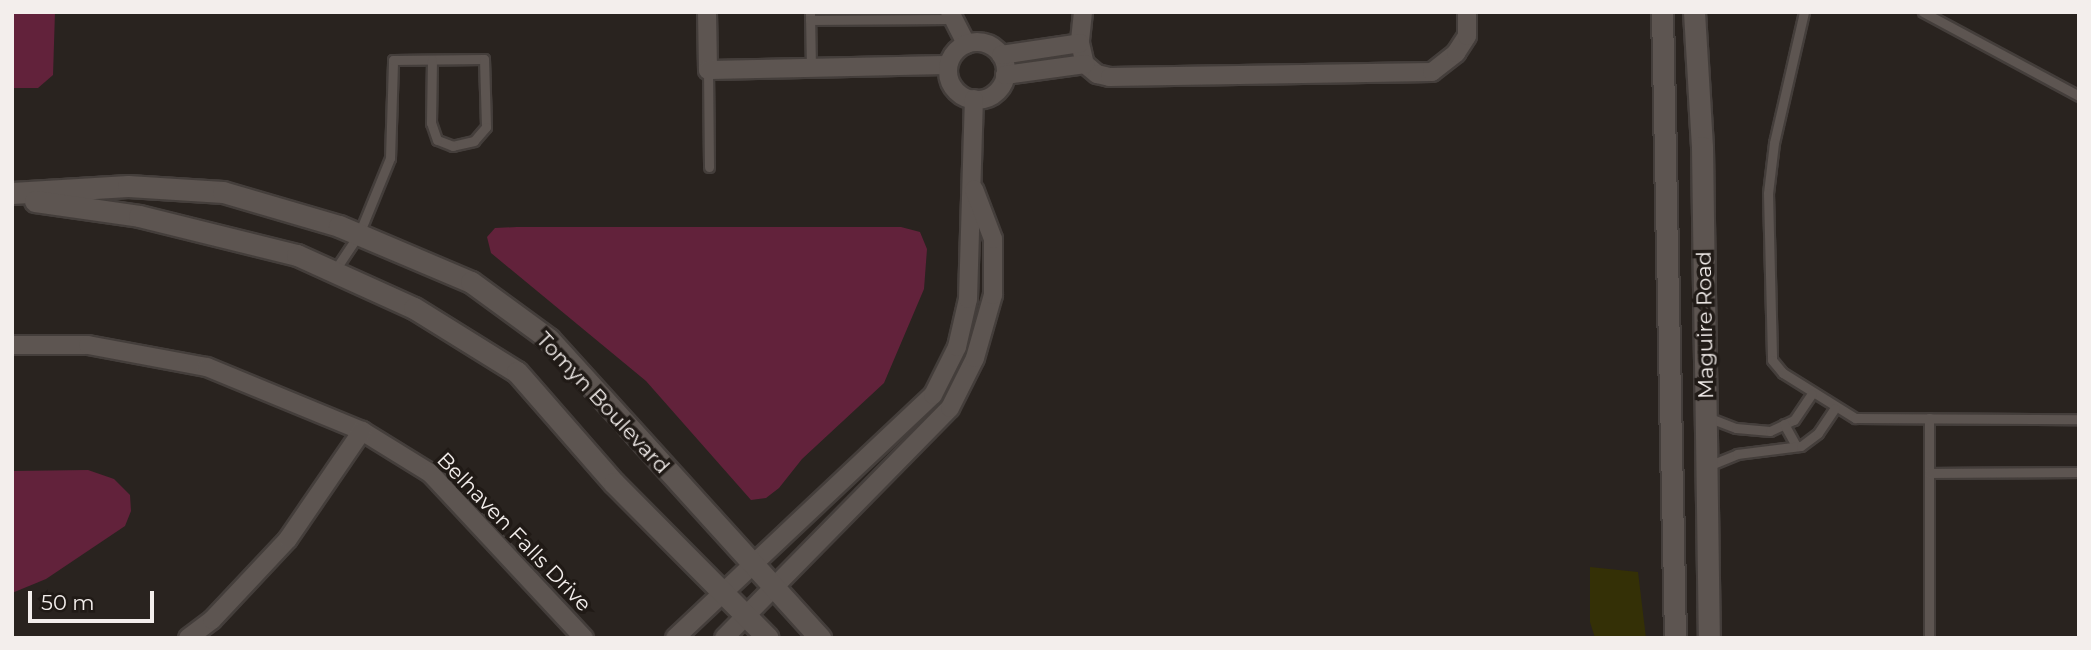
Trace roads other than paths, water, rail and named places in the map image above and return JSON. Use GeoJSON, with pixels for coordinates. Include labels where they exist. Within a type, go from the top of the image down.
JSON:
{"type":"FeatureCollection","features":[{"type":"Feature","properties":{"kind":"street"},"geometry":{"type":"LineString","coordinates":[[707,12],[708,69],[948,65],[966,44],[984,43],[1001,55],[1005,75],[993,95],[974,99],[957,91],[948,65]]}},
{"type":"Feature","properties":{"kind":"street"},"geometry":{"type":"LineString","coordinates":[[1083,12],[1080,43],[1086,64],[1097,74],[1110,77],[1432,72],[1442,68],[1467,36],[1467,12]]}},
{"type":"Feature","properties":{"kind":"street","name":"Maguire Road"},"geometry":{"type":"LineString","coordinates":[[1662,12],[1675,638]]}},
{"type":"Feature","properties":{"kind":"street","name":"Maguire Road"},"geometry":{"type":"LineString","coordinates":[[1694,12],[1702,147],[1709,638]]}},
{"type":"Feature","properties":{"kind":"street"},"geometry":{"type":"LineString","coordinates":[[950,16],[966,44]]}},
{"type":"Feature","properties":{"kind":"street"},"geometry":{"type":"LineString","coordinates":[[1001,55],[1080,43]]}},
{"type":"Feature","properties":{"kind":"street"},"geometry":{"type":"LineString","coordinates":[[1005,75],[1086,64]]}},
{"type":"Feature","properties":{"kind":"street"},"geometry":{"type":"LineString","coordinates":[[676,637],[755,567],[933,394],[957,347],[968,299],[974,99]]}},
{"type":"Feature","properties":{"kind":"street"},"geometry":{"type":"LineString","coordinates":[[724,638],[950,408],[975,358],[993,295],[993,239],[970,179]]}},
{"type":"Feature","properties":{"kind":"street","name":"Tomyn Boulevard"},"geometry":{"type":"LineString","coordinates":[[12,195],[128,186],[223,192],[359,234],[471,282],[549,339],[820,638]]}},
{"type":"Feature","properties":{"kind":"street","name":"Tomyn Boulevard"},"geometry":{"type":"LineString","coordinates":[[12,195],[139,215],[297,255],[414,308],[517,372],[614,483],[768,638]]}},
{"type":"Feature","properties":{"kind":"street","name":"Belhaven Falls Drive"},"geometry":{"type":"LineString","coordinates":[[12,345],[88,345],[207,367],[362,431],[430,472],[584,638]]}},
{"type":"Feature","properties":{"kind":"street"},"geometry":{"type":"LineString","coordinates":[[933,394],[950,408]]}},
{"type":"Feature","properties":{"kind":"street"},"geometry":{"type":"LineString","coordinates":[[188,638],[212,620],[288,539],[362,431]]}},
{"type":"Feature","properties":{"kind":"lane"},"geometry":{"type":"LineString","coordinates":[[1804,12],[1774,142],[1768,193],[1772,360],[1812,393],[1855,418],[2079,419]]}},
{"type":"Feature","properties":{"kind":"lane"},"geometry":{"type":"LineString","coordinates":[[1923,12],[2079,96]]}},
{"type":"Feature","properties":{"kind":"lane"},"geometry":{"type":"LineString","coordinates":[[811,68],[810,16],[950,16]]}},
{"type":"Feature","properties":{"kind":"lane"},"geometry":{"type":"LineString","coordinates":[[334,272],[359,234],[390,158],[393,60],[484,59],[486,127],[474,141],[453,146],[437,140],[431,122],[432,60]]}},
{"type":"Feature","properties":{"kind":"lane"},"geometry":{"type":"LineString","coordinates":[[708,69],[709,167]]}},
{"type":"Feature","properties":{"kind":"lane"},"geometry":{"type":"LineString","coordinates":[[1706,416],[1736,428],[1770,431],[1794,420],[1812,393]]}},
{"type":"Feature","properties":{"kind":"lane"},"geometry":{"type":"LineString","coordinates":[[1707,466],[1737,454],[1796,446],[1818,433],[1835,408]]}},
{"type":"Feature","properties":{"kind":"lane"},"geometry":{"type":"LineString","coordinates":[[1929,418],[1929,638]]}},
{"type":"Feature","properties":{"kind":"lane"},"geometry":{"type":"LineString","coordinates":[[1784,424],[1796,446]]}},
{"type":"Feature","properties":{"kind":"lane"},"geometry":{"type":"LineString","coordinates":[[1929,473],[2079,472]]}}]}
